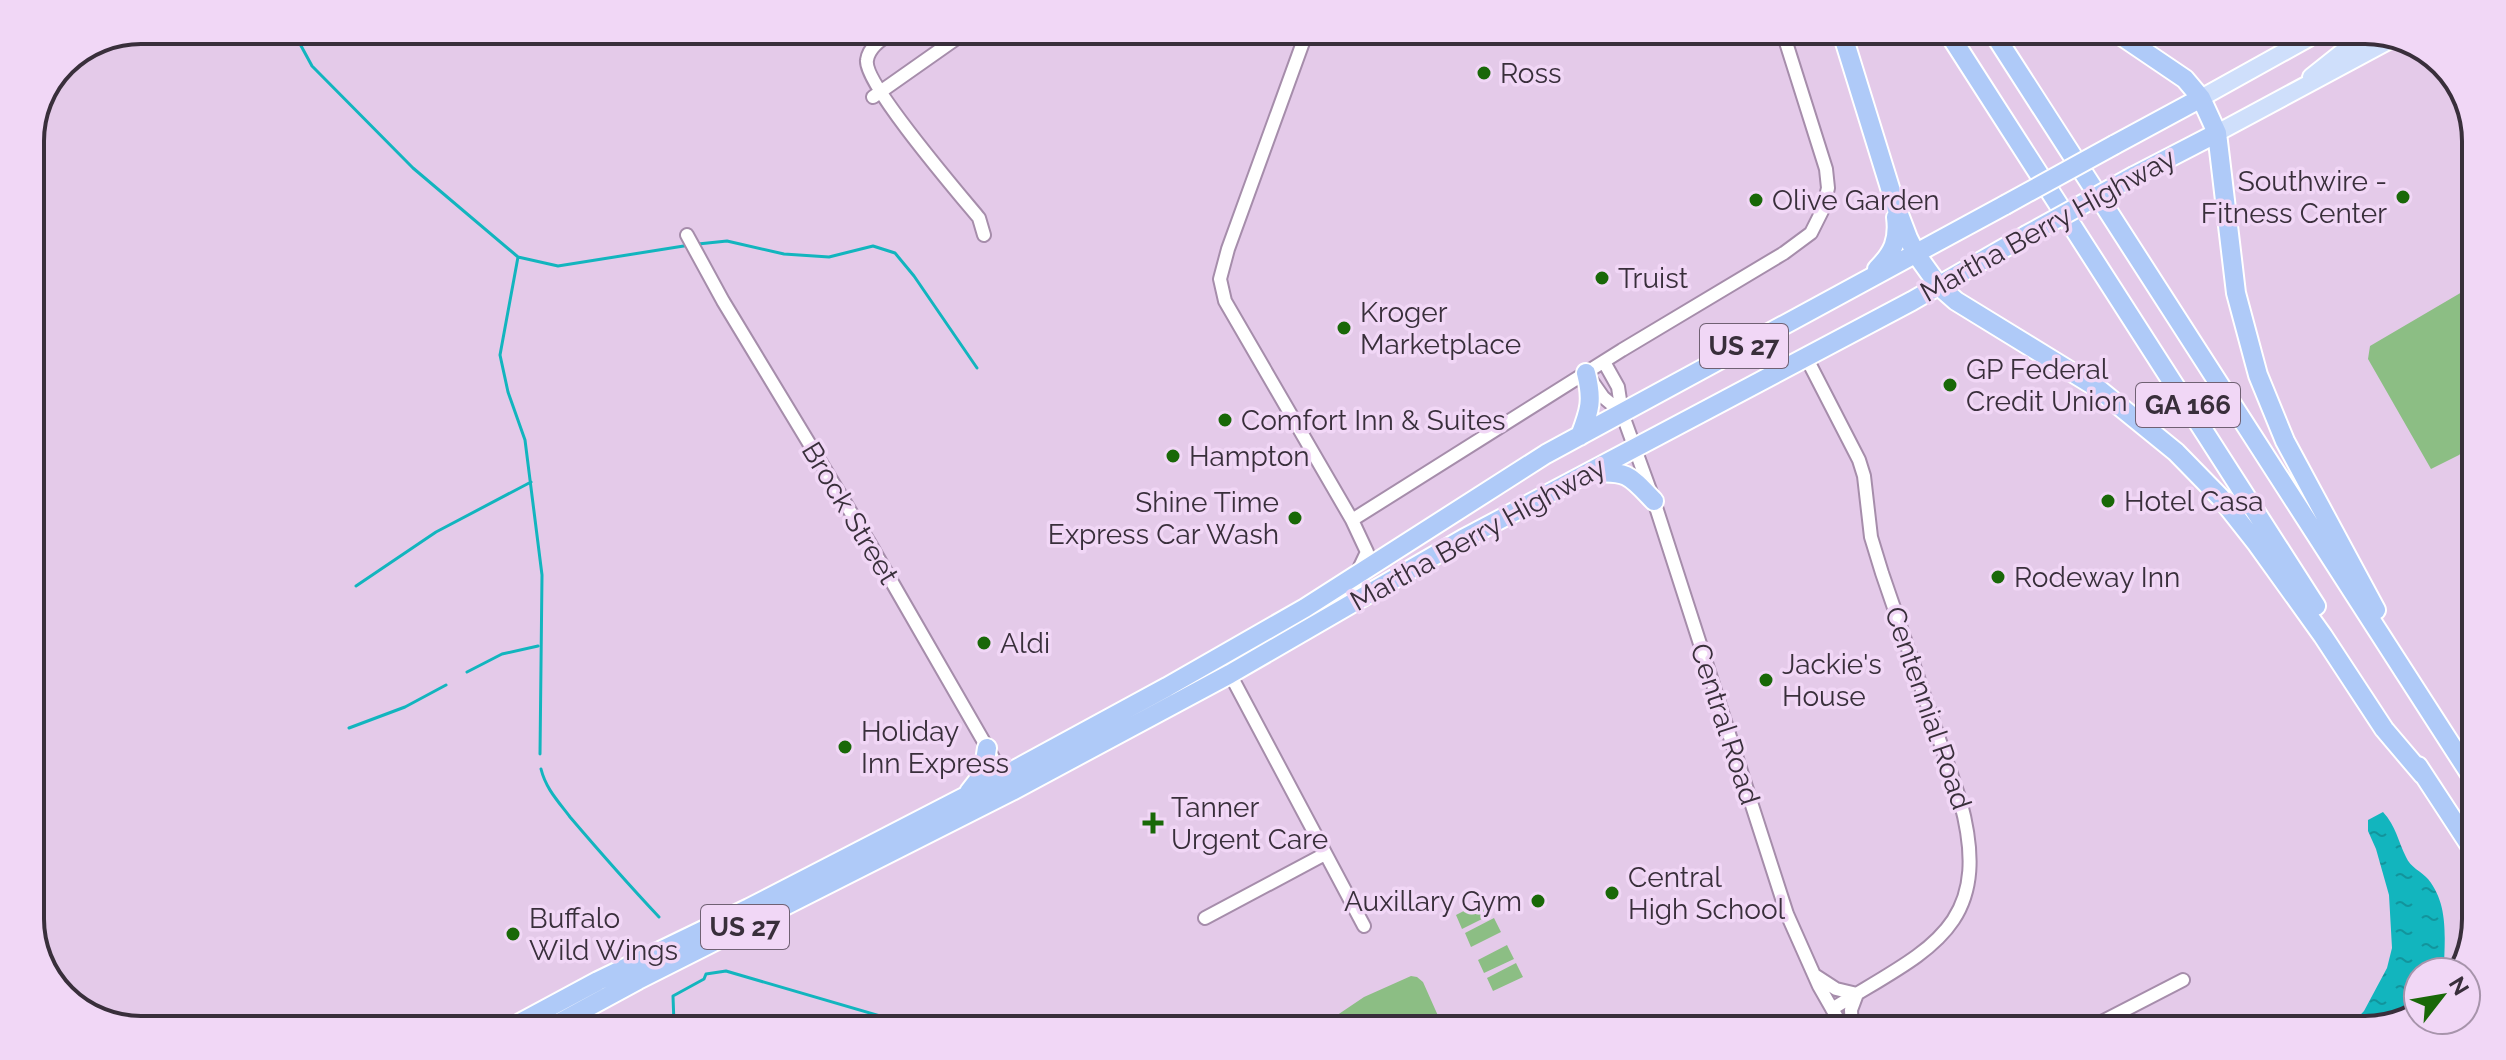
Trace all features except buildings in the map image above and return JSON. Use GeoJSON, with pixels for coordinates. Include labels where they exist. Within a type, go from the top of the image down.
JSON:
{"type":"FeatureCollection","features":[{"type":"Feature","properties":{"kind":"highway"},"geometry":{"type":"LineString","coordinates":[[1845,44],[1895,204],[1916,254],[1939,286],[1956,301],[2096,387],[2176,452],[2220,497],[2257,544],[2384,729],[2423,775],[2462,834]]}},
{"type":"Feature","properties":{"kind":"highway","name":"GA 166"},"geometry":{"type":"LineString","coordinates":[[1955,44],[2423,775]]}},
{"type":"Feature","properties":{"kind":"highway","name":"GA 166"},"geometry":{"type":"LineString","coordinates":[[2000,44],[2414,688]]}},
{"type":"Feature","properties":{"kind":"highway"},"geometry":{"type":"LineString","coordinates":[[2133,44],[2185,79],[2201,98],[2217,133],[2236,293],[2266,397],[2290,452],[2381,619],[2414,688],[2462,762]]}},
{"type":"Feature","properties":{"kind":"highway","name":"Martha Berry Highway"},"geometry":{"type":"LineString","coordinates":[[533,1016],[965,797],[1008,784],[1032,761],[1226,665],[1519,470],[2201,98]]}},
{"type":"Feature","properties":{"kind":"highway","name":"Martha Berry Highway"},"geometry":{"type":"LineString","coordinates":[[572,1016],[1939,286],[2217,133]]}},
{"type":"Feature","properties":{"kind":"highway"},"geometry":{"type":"LineString","coordinates":[[1867,280],[1894,248],[1897,229],[1895,204]]}},
{"type":"Feature","properties":{"kind":"highway"},"geometry":{"type":"LineString","coordinates":[[1580,436],[1590,411],[1592,395],[1586,373]]}},
{"type":"Feature","properties":{"kind":"highway"},"geometry":{"type":"LineString","coordinates":[[1586,474],[1623,472],[1631,476],[1654,501]]}},
{"type":"Feature","properties":{"kind":"highway"},"geometry":{"type":"LineString","coordinates":[[965,797],[983,774],[987,748],[1008,761],[1032,761]]}},
{"type":"Feature","properties":{"kind":"main road","name":"Martha Berry Highway"},"geometry":{"type":"LineString","coordinates":[[2201,98],[2298,44]]}},
{"type":"Feature","properties":{"kind":"main road"},"geometry":{"type":"LineString","coordinates":[[2292,94],[2352,44]]}},
{"type":"Feature","properties":{"kind":"main road","name":"Martha Berry Highway"},"geometry":{"type":"LineString","coordinates":[[2217,133],[2380,46]]}},
{"type":"Feature","properties":{"kind":"street"},"geometry":{"type":"LineString","coordinates":[[875,44],[867,58],[867,67],[876,94],[979,218],[984,235]]}},
{"type":"Feature","properties":{"kind":"street"},"geometry":{"type":"LineString","coordinates":[[876,94],[948,44]]}},
{"type":"Feature","properties":{"kind":"street"},"geometry":{"type":"LineString","coordinates":[[1302,44],[1220,279],[1225,301],[1362,537],[1367,552],[1354,577]]}},
{"type":"Feature","properties":{"kind":"street"},"geometry":{"type":"LineString","coordinates":[[1352,520],[1784,253],[1811,233],[1826,199],[1826,169],[1787,44]]}},
{"type":"Feature","properties":{"kind":"street","name":"Brock Street"},"geometry":{"type":"LineString","coordinates":[[687,235],[1008,784]]}},
{"type":"Feature","properties":{"kind":"street","name":"Centennial Road"},"geometry":{"type":"LineString","coordinates":[[1806,357],[1859,460],[1864,476],[1871,537],[1960,800],[1969,841],[1969,878],[1961,904],[1944,933],[1920,956],[1832,1009]]}},
{"type":"Feature","properties":{"kind":"street","name":"Central Road"},"geometry":{"type":"LineString","coordinates":[[1604,362],[1618,387],[1622,413],[1654,501],[1787,914],[1813,975],[1836,1016]]}},
{"type":"Feature","properties":{"kind":"street","name":"Central Road"},"geometry":{"type":"LineString","coordinates":[[1586,373],[1603,397],[1622,413]]}},
{"type":"Feature","properties":{"kind":"street"},"geometry":{"type":"LineString","coordinates":[[1362,537],[1374,548],[1398,548]]}},
{"type":"Feature","properties":{"kind":"street"},"geometry":{"type":"LineString","coordinates":[[1226,665],[1364,926]]}},
{"type":"Feature","properties":{"kind":"street"},"geometry":{"type":"LineString","coordinates":[[1205,918],[1325,854]]}},
{"type":"Feature","properties":{"kind":"street"},"geometry":{"type":"LineString","coordinates":[[1813,975],[1836,989],[1857,994],[1851,1016]]}},
{"type":"Feature","properties":{"kind":"street"},"geometry":{"type":"LineString","coordinates":[[2113,1016],[2183,980]]}},
{"type":"Feature","properties":{"kind":"shaded area"},"geometry":{"type":"Polygon","coordinates":[[[2462,292],[2462,452],[2459,455],[2431,469],[2368,359],[2370,346],[2462,292]]]}},
{"type":"Feature","properties":{"kind":"shaded area"},"geometry":{"type":"Polygon","coordinates":[[[1485,900],[1492,914],[1462,929],[1456,915],[1485,900]]]}},
{"type":"Feature","properties":{"kind":"shaded area"},"geometry":{"type":"Polygon","coordinates":[[[1494,918],[1501,932],[1471,947],[1465,933],[1494,918]]]}},
{"type":"Feature","properties":{"kind":"shaded area"},"geometry":{"type":"Polygon","coordinates":[[[1507,945],[1514,959],[1484,973],[1478,960],[1507,945]]]}},
{"type":"Feature","properties":{"kind":"shaded area"},"geometry":{"type":"Polygon","coordinates":[[[1516,963],[1523,977],[1493,991],[1487,978],[1516,963]]]}},
{"type":"Feature","properties":{"kind":"shaded area"},"geometry":{"type":"Polygon","coordinates":[[[1411,976],[1417,977],[1423,982],[1438,1016],[1336,1016],[1364,997],[1411,976]]]}},
{"type":"Feature","properties":{"kind":"water"},"geometry":{"type":"Polygon","coordinates":[[[2383,812],[2394,828],[2408,861],[2435,889],[2443,912],[2444,956],[2402,956],[2402,1009],[2359,1016],[2387,968],[2392,948],[2389,895],[2368,831],[2368,820],[2383,812]]]}},
{"type":"Feature","properties":{"kind":"waterway"},"geometry":{"type":"LineString","coordinates":[[300,44],[312,66],[413,168],[518,257],[558,266],[690,245]]}},
{"type":"Feature","properties":{"kind":"waterway"},"geometry":{"type":"LineString","coordinates":[[698,244],[727,241],[784,254],[829,257],[873,246],[895,253],[977,368]]}},
{"type":"Feature","properties":{"kind":"waterway"},"geometry":{"type":"LineString","coordinates":[[518,257],[500,355],[508,392],[525,440],[542,575],[540,754]]}},
{"type":"Feature","properties":{"kind":"waterway"},"geometry":{"type":"LineString","coordinates":[[356,586],[436,532],[531,482]]}},
{"type":"Feature","properties":{"kind":"waterway"},"geometry":{"type":"LineString","coordinates":[[467,672],[502,654],[538,646]]}},
{"type":"Feature","properties":{"kind":"waterway"},"geometry":{"type":"LineString","coordinates":[[349,728],[405,707],[446,685]]}},
{"type":"Feature","properties":{"kind":"waterway"},"geometry":{"type":"LineString","coordinates":[[541,769],[549,789],[570,817],[659,917]]}},
{"type":"Feature","properties":{"kind":"waterway"},"geometry":{"type":"LineString","coordinates":[[674,1016],[673,996],[704,979],[706,974],[726,971],[880,1016]]}},
{"type":"Feature","properties":{"kind":"place","name":"Ross"},"geometry":{"type":"Point","coordinates":[1484,73]}},
{"type":"Feature","properties":{"kind":"place","name":"Southwire - Fitness Center"},"geometry":{"type":"Point","coordinates":[2403,197]}},
{"type":"Feature","properties":{"kind":"place","name":"Olive Garden"},"geometry":{"type":"Point","coordinates":[1756,200]}},
{"type":"Feature","properties":{"kind":"place","name":"Truist"},"geometry":{"type":"Point","coordinates":[1602,278]}},
{"type":"Feature","properties":{"kind":"place","name":"Kroger Marketplace"},"geometry":{"type":"Point","coordinates":[1344,328]}},
{"type":"Feature","properties":{"kind":"place","name":"GP Federal Credit Union"},"geometry":{"type":"Point","coordinates":[1950,385]}},
{"type":"Feature","properties":{"kind":"place","name":"Comfort Inn & Suites"},"geometry":{"type":"Point","coordinates":[1225,420]}},
{"type":"Feature","properties":{"kind":"place","name":"Hampton"},"geometry":{"type":"Point","coordinates":[1173,456]}},
{"type":"Feature","properties":{"kind":"place","name":"Hotel Casa"},"geometry":{"type":"Point","coordinates":[2108,501]}},
{"type":"Feature","properties":{"kind":"place","name":"Shine Time Express Car Wash"},"geometry":{"type":"Point","coordinates":[1295,518]}},
{"type":"Feature","properties":{"kind":"place","name":"Rodeway Inn"},"geometry":{"type":"Point","coordinates":[1998,577]}},
{"type":"Feature","properties":{"kind":"place","name":"Aldi"},"geometry":{"type":"Point","coordinates":[984,643]}},
{"type":"Feature","properties":{"kind":"place","name":"Jackie's House"},"geometry":{"type":"Point","coordinates":[1766,680]}},
{"type":"Feature","properties":{"kind":"place","name":"Holiday Inn Express"},"geometry":{"type":"Point","coordinates":[845,747]}},
{"type":"Feature","properties":{"kind":"place","name":"Tanner Urgent Care"},"geometry":{"type":"Point","coordinates":[1153,823]}},
{"type":"Feature","properties":{"kind":"place","name":"Central High School"},"geometry":{"type":"Point","coordinates":[1612,893]}},
{"type":"Feature","properties":{"kind":"place","name":"Auxillary Gym"},"geometry":{"type":"Point","coordinates":[1538,901]}},
{"type":"Feature","properties":{"kind":"place","name":"Buffalo Wild Wings"},"geometry":{"type":"Point","coordinates":[513,934]}}]}
